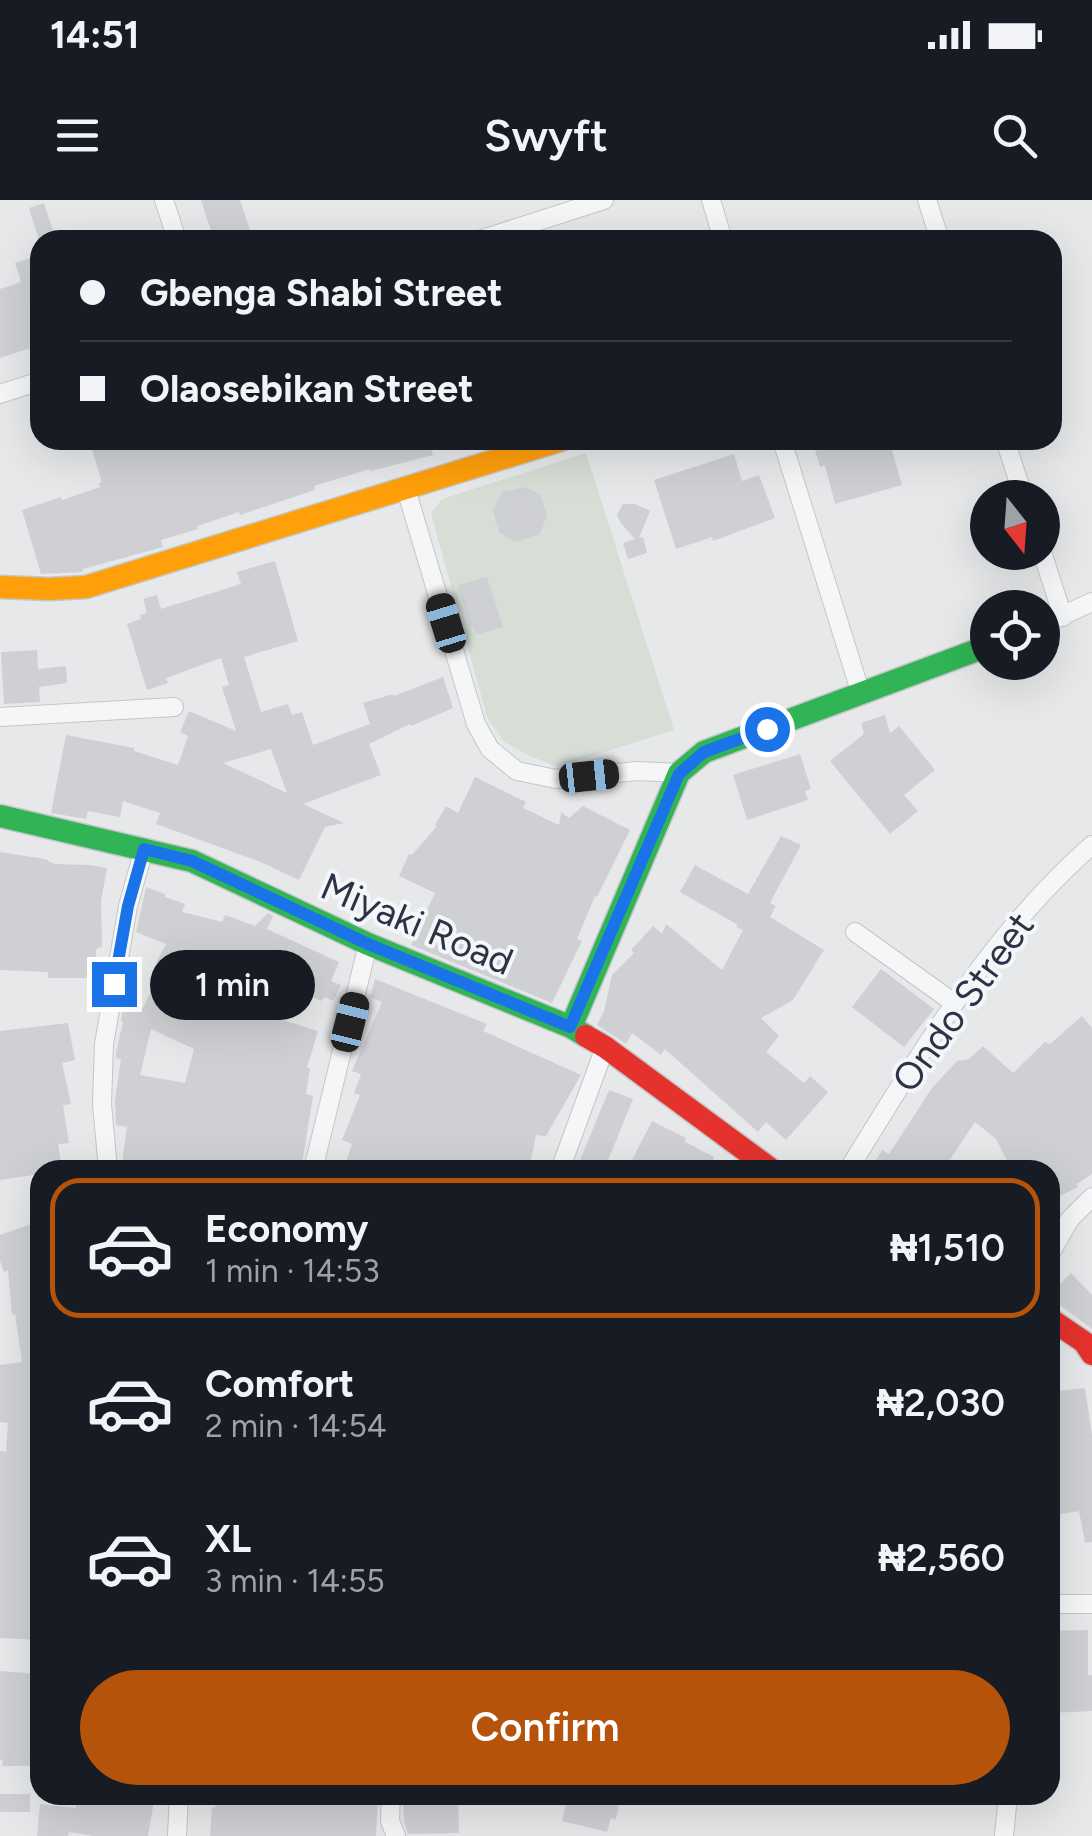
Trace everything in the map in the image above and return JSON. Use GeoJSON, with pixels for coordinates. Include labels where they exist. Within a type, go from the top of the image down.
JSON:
{"type":"FeatureCollection","features":[{"type":"Feature","properties":{"kind":"street"},"geometry":{"type":"LineString","coordinates":[[164,200],[174,230]]}},
{"type":"Feature","properties":{"kind":"street"},"geometry":{"type":"LineString","coordinates":[[510,230],[604,200]]}},
{"type":"Feature","properties":{"kind":"street"},"geometry":{"type":"LineString","coordinates":[[711,200],[719,230]]}},
{"type":"Feature","properties":{"kind":"street"},"geometry":{"type":"LineString","coordinates":[[927,200],[937,230]]}},
{"type":"Feature","properties":{"kind":"street"},"geometry":{"type":"LineString","coordinates":[[0,394],[30,384]]}},
{"type":"Feature","properties":{"kind":"street"},"geometry":{"type":"LineString","coordinates":[[0,587],[86,587],[529,450]]}},
{"type":"Feature","properties":{"kind":"street"},"geometry":{"type":"LineString","coordinates":[[785,450],[861,694]]}},
{"type":"Feature","properties":{"kind":"street"},"geometry":{"type":"LineString","coordinates":[[1008,450],[1018,480]]}},
{"type":"Feature","properties":{"kind":"street"},"geometry":{"type":"LineString","coordinates":[[406,489],[476,724],[490,750],[517,771],[556,779],[637,771],[679,774]]}},
{"type":"Feature","properties":{"kind":"street"},"geometry":{"type":"LineString","coordinates":[[1048,570],[1063,617]]}},
{"type":"Feature","properties":{"kind":"street"},"geometry":{"type":"LineString","coordinates":[[1060,618],[1092,602]]}},
{"type":"Feature","properties":{"kind":"street"},"geometry":{"type":"LineString","coordinates":[[570,1027],[679,774],[704,752],[970,653]]}},
{"type":"Feature","properties":{"kind":"street"},"geometry":{"type":"LineString","coordinates":[[0,718],[174,707]]}},
{"type":"Feature","properties":{"kind":"street","name":"Miyaki Road"},"geometry":{"type":"LineString","coordinates":[[0,816],[192,861],[368,944],[570,1027],[605,1047],[758,1160]]}},
{"type":"Feature","properties":{"kind":"street","name":"Ondo Street"},"geometry":{"type":"LineString","coordinates":[[854,1160],[954,1003],[1022,917],[1072,862],[1092,846]]}},
{"type":"Feature","properties":{"kind":"street"},"geometry":{"type":"LineString","coordinates":[[107,1160],[102,1104],[104,1044],[128,906],[144,849]]}},
{"type":"Feature","properties":{"kind":"street"},"geometry":{"type":"LineString","coordinates":[[855,932],[954,1003]]}},
{"type":"Feature","properties":{"kind":"street"},"geometry":{"type":"LineString","coordinates":[[315,1160],[368,944]]}},
{"type":"Feature","properties":{"kind":"street"},"geometry":{"type":"LineString","coordinates":[[564,1160],[605,1047]]}},
{"type":"Feature","properties":{"kind":"street"},"geometry":{"type":"LineString","coordinates":[[1060,1236],[1070,1219],[1092,1197]]}},
{"type":"Feature","properties":{"kind":"street"},"geometry":{"type":"LineString","coordinates":[[1060,1326],[1084,1342],[1092,1354]]}},
{"type":"Feature","properties":{"kind":"street"},"geometry":{"type":"LineString","coordinates":[[1060,1604],[1092,1604]]}},
{"type":"Feature","properties":{"kind":"street"},"geometry":{"type":"LineString","coordinates":[[176,1836],[179,1805]]}},
{"type":"Feature","properties":{"kind":"street"},"geometry":{"type":"LineString","coordinates":[[391,1805],[390,1822],[396,1836]]}},
{"type":"Feature","properties":{"kind":"street"},"geometry":{"type":"LineString","coordinates":[[1004,1836],[1007,1805]]}},
{"type":"Feature","properties":{"kind":"shaded area"},"geometry":{"type":"Polygon","coordinates":[[[586,453],[674,730],[557,767],[504,742],[487,717],[431,513],[442,499],[586,453]]]}},
{"type":"Feature","properties":{"kind":"building"},"geometry":{"type":"Polygon","coordinates":[[[201,200],[240,200],[250,230],[211,230],[201,200]]]}},
{"type":"Feature","properties":{"kind":"building"},"geometry":{"type":"Polygon","coordinates":[[[44,203],[53,230],[36,230],[29,208],[44,203]]]}},
{"type":"Feature","properties":{"kind":"building"},"geometry":{"type":"Polygon","coordinates":[[[30,258],[30,348],[0,358],[0,289],[21,282],[15,263],[30,258]]]}},
{"type":"Feature","properties":{"kind":"building"},"geometry":{"type":"Polygon","coordinates":[[[92,450],[432,450],[433,455],[314,486],[315,490],[161,540],[163,547],[83,572],[41,574],[22,510],[100,487],[102,482],[92,450]]]}},
{"type":"Feature","properties":{"kind":"building"},"geometry":{"type":"Polygon","coordinates":[[[815,450],[892,450],[902,485],[835,504],[825,465],[820,467],[815,450]]]}},
{"type":"Feature","properties":{"kind":"building"},"geometry":{"type":"Polygon","coordinates":[[[734,454],[742,481],[759,475],[775,518],[713,541],[712,537],[676,549],[654,480],[734,454]]]}},
{"type":"Feature","properties":{"kind":"building"},"geometry":{"type":"Polygon","coordinates":[[[524,487],[540,494],[547,515],[540,534],[515,542],[499,532],[493,510],[502,492],[524,487]]]}},
{"type":"Feature","properties":{"kind":"building"},"geometry":{"type":"Polygon","coordinates":[[[623,504],[635,504],[650,511],[639,538],[643,537],[647,553],[628,559],[623,543],[635,539],[617,515],[623,504]]]}},
{"type":"Feature","properties":{"kind":"building"},"geometry":{"type":"Polygon","coordinates":[[[275,561],[298,641],[244,657],[261,712],[288,704],[292,715],[302,712],[313,745],[370,724],[363,703],[443,677],[453,708],[369,744],[381,775],[303,804],[344,823],[325,827],[299,880],[156,824],[160,813],[123,801],[120,817],[88,811],[86,819],[51,813],[66,735],[134,748],[178,765],[188,736],[180,732],[189,711],[236,731],[222,687],[229,685],[221,658],[166,678],[168,683],[147,690],[127,624],[147,613],[143,599],[157,595],[161,609],[241,584],[237,572],[275,561]],[[271,749],[223,763],[287,793],[271,749]]]}},
{"type":"Feature","properties":{"kind":"building"},"geometry":{"type":"Polygon","coordinates":[[[487,577],[503,627],[476,635],[458,585],[487,577]]]}},
{"type":"Feature","properties":{"kind":"building"},"geometry":{"type":"Polygon","coordinates":[[[37,650],[38,669],[66,666],[67,683],[39,687],[40,702],[4,704],[1,652],[37,650]]]}},
{"type":"Feature","properties":{"kind":"building"},"geometry":{"type":"Polygon","coordinates":[[[885,715],[890,733],[899,726],[935,770],[904,795],[918,811],[890,834],[830,761],[864,734],[861,723],[885,715]]]}},
{"type":"Feature","properties":{"kind":"building"},"geometry":{"type":"Polygon","coordinates":[[[800,754],[811,789],[805,791],[808,800],[747,820],[733,775],[800,754]]]}},
{"type":"Feature","properties":{"kind":"building"},"geometry":{"type":"Polygon","coordinates":[[[475,777],[526,802],[523,808],[559,825],[561,812],[569,818],[583,806],[630,830],[595,896],[577,939],[582,941],[552,1003],[411,945],[435,893],[399,876],[409,854],[437,826],[446,806],[458,813],[475,777]]]}},
{"type":"Feature","properties":{"kind":"building"},"geometry":{"type":"Polygon","coordinates":[[[781,836],[801,845],[770,903],[776,906],[770,917],[824,950],[793,1000],[761,1018],[779,1036],[766,1052],[804,1083],[810,1076],[828,1092],[786,1140],[766,1122],[758,1132],[665,1049],[661,1055],[632,1033],[626,1044],[597,1025],[612,975],[653,926],[662,934],[666,924],[722,970],[743,930],[680,892],[695,865],[748,894],[781,836]]]}},
{"type":"Feature","properties":{"kind":"building"},"geometry":{"type":"Polygon","coordinates":[[[0,852],[54,864],[107,868],[101,901],[102,947],[96,949],[95,978],[48,978],[48,972],[0,970],[0,852]]]}},
{"type":"Feature","properties":{"kind":"building"},"geometry":{"type":"Polygon","coordinates":[[[146,887],[185,904],[182,912],[222,922],[225,915],[255,926],[268,913],[273,916],[267,929],[339,962],[331,981],[341,985],[333,1001],[325,997],[321,1001],[278,981],[266,1015],[318,1031],[307,1068],[306,1094],[313,1096],[303,1160],[122,1160],[127,1127],[116,1125],[115,1100],[121,1059],[116,1058],[116,1052],[124,1000],[143,1008],[163,967],[156,963],[166,944],[136,932],[146,887]],[[151,1029],[140,1075],[185,1083],[194,1049],[151,1029]]]}},
{"type":"Feature","properties":{"kind":"building"},"geometry":{"type":"Polygon","coordinates":[[[881,969],[934,1009],[904,1047],[852,1007],[881,969]]]}},
{"type":"Feature","properties":{"kind":"building"},"geometry":{"type":"Polygon","coordinates":[[[375,979],[487,1024],[483,1031],[581,1075],[546,1136],[536,1135],[531,1160],[346,1160],[352,1144],[342,1140],[360,1095],[354,1093],[361,1074],[352,1071],[382,1002],[370,997],[375,979]]]}},
{"type":"Feature","properties":{"kind":"building"},"geometry":{"type":"Polygon","coordinates":[[[1082,1016],[1092,1028],[1092,1174],[1078,1187],[1060,1196],[1060,1160],[1007,1160],[996,1139],[975,1122],[950,1160],[876,1160],[882,1150],[889,1154],[932,1088],[957,1061],[969,1059],[983,1046],[1013,1073],[1045,1042],[1050,1044],[1082,1016]]]}},
{"type":"Feature","properties":{"kind":"building"},"geometry":{"type":"Polygon","coordinates":[[[68,1023],[75,1060],[62,1063],[71,1104],[63,1105],[69,1143],[58,1144],[60,1160],[30,1160],[30,1176],[0,1180],[0,1031],[68,1023]]]}},
{"type":"Feature","properties":{"kind":"building"},"geometry":{"type":"Polygon","coordinates":[[[609,1090],[633,1099],[608,1160],[580,1160],[609,1090]]]}},
{"type":"Feature","properties":{"kind":"building"},"geometry":{"type":"Polygon","coordinates":[[[652,1121],[714,1157],[713,1160],[632,1160],[652,1121]]]}},
{"type":"Feature","properties":{"kind":"building"},"geometry":{"type":"Polygon","coordinates":[[[30,1224],[30,1640],[0,1638],[0,1451],[6,1452],[8,1423],[0,1422],[0,1365],[22,1362],[8,1270],[4,1272],[0,1261],[0,1235],[30,1224]]]}},
{"type":"Feature","properties":{"kind":"building"},"geometry":{"type":"Polygon","coordinates":[[[1071,1273],[1092,1295],[1092,1329],[1060,1305],[1060,1284],[1071,1273]]]}},
{"type":"Feature","properties":{"kind":"building"},"geometry":{"type":"Polygon","coordinates":[[[1085,1388],[1092,1435],[1092,1542],[1085,1543],[1079,1511],[1060,1514],[1060,1391],[1085,1388]]]}},
{"type":"Feature","properties":{"kind":"building"},"geometry":{"type":"Polygon","coordinates":[[[1088,1630],[1092,1711],[1060,1713],[1060,1631],[1088,1630]]]}},
{"type":"Feature","properties":{"kind":"building"},"geometry":{"type":"Polygon","coordinates":[[[0,1671],[30,1673],[30,1766],[2,1766],[0,1671]]]}},
{"type":"Feature","properties":{"kind":"building"},"geometry":{"type":"Polygon","coordinates":[[[0,1794],[30,1794],[30,1812],[0,1812],[0,1794]]]}},
{"type":"Feature","properties":{"kind":"building"},"geometry":{"type":"Polygon","coordinates":[[[40,1805],[76,1808],[153,1805],[148,1836],[69,1832],[68,1836],[37,1836],[40,1805]]]}},
{"type":"Feature","properties":{"kind":"building"},"geometry":{"type":"Polygon","coordinates":[[[378,1805],[376,1836],[210,1836],[212,1807],[378,1805]]]}},
{"type":"Feature","properties":{"kind":"building"},"geometry":{"type":"Polygon","coordinates":[[[403,1805],[458,1805],[459,1833],[408,1834],[403,1805]]]}},
{"type":"Feature","properties":{"kind":"building"},"geometry":{"type":"Polygon","coordinates":[[[566,1805],[619,1805],[607,1832],[562,1821],[566,1805]]]}},
{"type":"Feature","properties":{"kind":"traffic: fast"},"geometry":{"type":"LineString","coordinates":[[571,1027],[679,773],[704,752],[970,653]]}},
{"type":"Feature","properties":{"kind":"traffic: fast"},"geometry":{"type":"LineString","coordinates":[[0,816],[192,861],[368,944],[586,1036]]}},
{"type":"Feature","properties":{"kind":"traffic: slow"},"geometry":{"type":"LineString","coordinates":[[0,587],[86,587],[529,450]]}},
{"type":"Feature","properties":{"kind":"traffic: jam"},"geometry":{"type":"LineString","coordinates":[[586,1036],[758,1160]]}},
{"type":"Feature","properties":{"kind":"traffic: jam"},"geometry":{"type":"LineString","coordinates":[[1060,1326],[1084,1342],[1092,1354]]}},
{"type":"Feature","properties":{"kind":"route"},"geometry":{"type":"LineString","coordinates":[[114,984],[128,906],[144,849],[192,861],[368,944],[570,1027],[679,774],[704,752],[767,729]]}}]}
